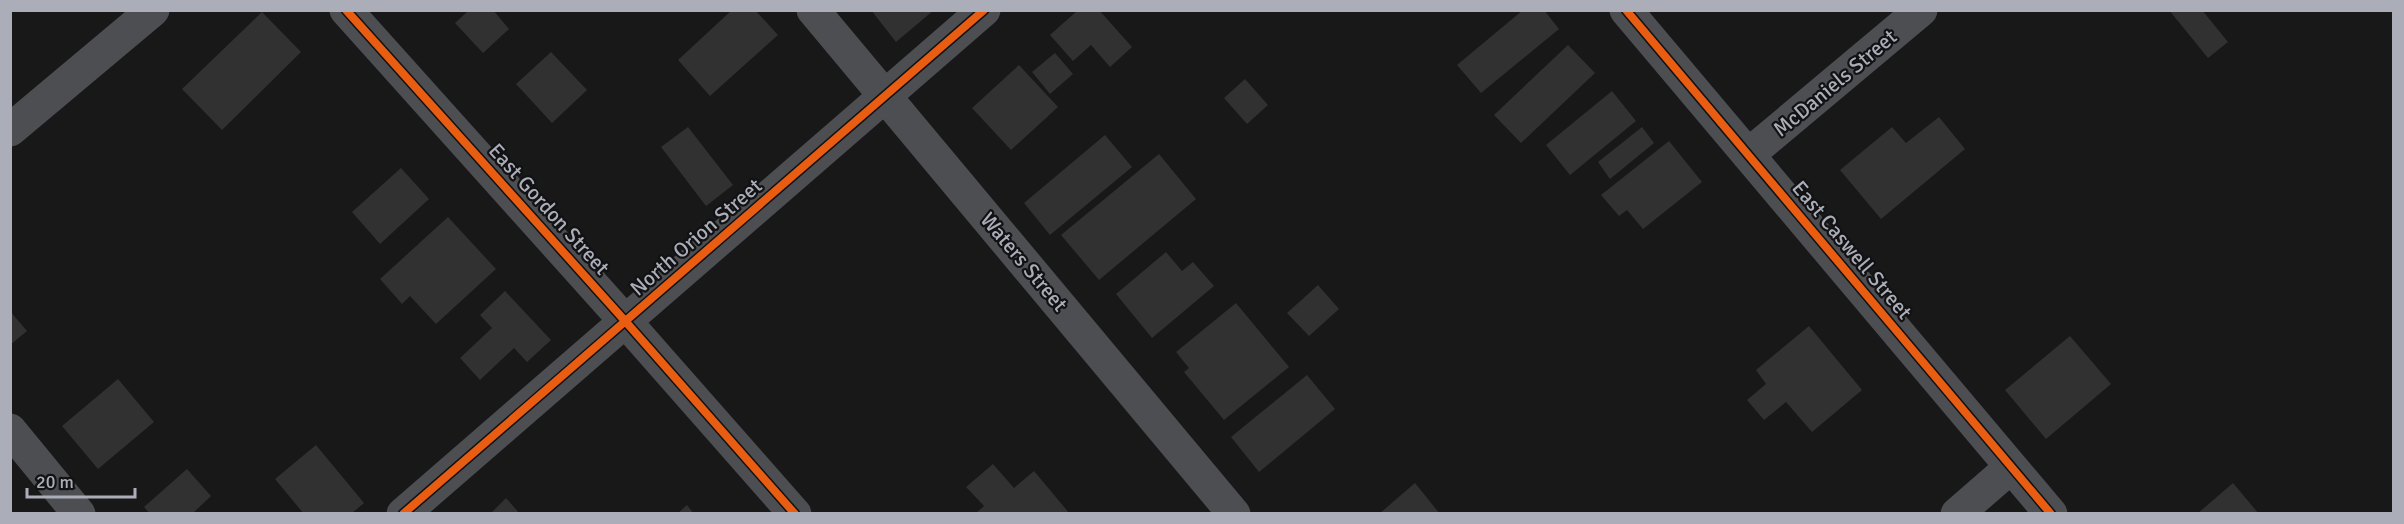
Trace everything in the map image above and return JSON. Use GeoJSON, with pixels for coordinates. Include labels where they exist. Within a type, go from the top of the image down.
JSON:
{"type":"FeatureCollection","features":[{"type":"Feature","properties":{"kind":"street"},"geometry":{"type":"LineString","coordinates":[[10,130],[153,10]]}},
{"type":"Feature","properties":{"kind":"street","name":"East Gordon Street"},"geometry":{"type":"LineString","coordinates":[[346,10],[795,513]]}},
{"type":"Feature","properties":{"kind":"street","name":"Waters Street"},"geometry":{"type":"LineString","coordinates":[[813,10],[1234,513]]}},
{"type":"Feature","properties":{"kind":"street","name":"North Orion Street"},"geometry":{"type":"LineString","coordinates":[[403,513],[984,10]]}},
{"type":"Feature","properties":{"kind":"street","name":"East Caswell Street"},"geometry":{"type":"LineString","coordinates":[[1626,10],[2051,513]]}},
{"type":"Feature","properties":{"kind":"street","name":"McDaniels Street"},"geometry":{"type":"LineString","coordinates":[[1748,155],[1921,10]]}},
{"type":"Feature","properties":{"kind":"street"},"geometry":{"type":"LineString","coordinates":[[10,430],[79,513]]}},
{"type":"Feature","properties":{"kind":"street"},"geometry":{"type":"LineString","coordinates":[[1957,513],[2011,467]]}},
{"type":"Feature","properties":{"kind":"building"},"geometry":{"type":"Polygon","coordinates":[[[469,10],[493,10],[509,29],[483,53],[455,23],[469,10]]]}},
{"type":"Feature","properties":{"kind":"building"},"geometry":{"type":"Polygon","coordinates":[[[732,10],[755,10],[778,35],[710,96],[678,60],[732,10]]]}},
{"type":"Feature","properties":{"kind":"building"},"geometry":{"type":"Polygon","coordinates":[[[871,10],[934,10],[896,42],[871,10]]]}},
{"type":"Feature","properties":{"kind":"building"},"geometry":{"type":"Polygon","coordinates":[[[1078,10],[1099,10],[1132,47],[1110,67],[1091,45],[1073,61],[1050,35],[1078,10]]]}},
{"type":"Feature","properties":{"kind":"building"},"geometry":{"type":"Polygon","coordinates":[[[1523,10],[1544,10],[1559,29],[1481,93],[1457,65],[1523,10]]]}},
{"type":"Feature","properties":{"kind":"building"},"geometry":{"type":"Polygon","coordinates":[[[2169,10],[2202,10],[2228,42],[2208,58],[2169,10]]]}},
{"type":"Feature","properties":{"kind":"building"},"geometry":{"type":"Polygon","coordinates":[[[262,12],[301,52],[222,130],[182,89],[262,12]]]}},
{"type":"Feature","properties":{"kind":"building"},"geometry":{"type":"Polygon","coordinates":[[[1568,45],[1595,73],[1521,143],[1494,115],[1568,45]]]}},
{"type":"Feature","properties":{"kind":"building"},"geometry":{"type":"Polygon","coordinates":[[[551,52],[587,90],[552,123],[516,84],[551,52]]]}},
{"type":"Feature","properties":{"kind":"building"},"geometry":{"type":"Polygon","coordinates":[[[1055,53],[1073,74],[1050,94],[1032,72],[1055,53]]]}},
{"type":"Feature","properties":{"kind":"building"},"geometry":{"type":"Polygon","coordinates":[[[1019,65],[1058,107],[1011,150],[972,108],[1019,65]]]}},
{"type":"Feature","properties":{"kind":"building"},"geometry":{"type":"Polygon","coordinates":[[[1245,79],[1268,105],[1247,124],[1224,98],[1245,79]]]}},
{"type":"Feature","properties":{"kind":"building"},"geometry":{"type":"Polygon","coordinates":[[[1612,91],[1636,121],[1570,175],[1546,145],[1612,91]]]}},
{"type":"Feature","properties":{"kind":"building"},"geometry":{"type":"Polygon","coordinates":[[[1939,117],[1965,149],[1881,219],[1840,170],[1892,127],[1906,143],[1939,117]]]}},
{"type":"Feature","properties":{"kind":"building"},"geometry":{"type":"Polygon","coordinates":[[[688,127],[733,185],[706,206],[661,147],[688,127]]]}},
{"type":"Feature","properties":{"kind":"building"},"geometry":{"type":"Polygon","coordinates":[[[1642,127],[1654,143],[1610,179],[1598,162],[1642,127]]]}},
{"type":"Feature","properties":{"kind":"building"},"geometry":{"type":"Polygon","coordinates":[[[1105,135],[1132,167],[1050,235],[1024,203],[1105,135]]]}},
{"type":"Feature","properties":{"kind":"building"},"geometry":{"type":"Polygon","coordinates":[[[1669,141],[1702,182],[1643,229],[1627,210],[1619,216],[1601,195],[1669,141]]]}},
{"type":"Feature","properties":{"kind":"building"},"geometry":{"type":"Polygon","coordinates":[[[1159,154],[1196,199],[1099,280],[1061,235],[1159,154]]]}},
{"type":"Feature","properties":{"kind":"building"},"geometry":{"type":"Polygon","coordinates":[[[401,168],[429,199],[380,244],[352,212],[401,168]]]}},
{"type":"Feature","properties":{"kind":"building"},"geometry":{"type":"Polygon","coordinates":[[[448,217],[496,269],[436,324],[410,296],[402,304],[380,279],[448,217]]]}},
{"type":"Feature","properties":{"kind":"building"},"geometry":{"type":"Polygon","coordinates":[[[1166,252],[1182,271],[1193,262],[1214,286],[1152,338],[1116,294],[1166,252]]]}},
{"type":"Feature","properties":{"kind":"building"},"geometry":{"type":"Polygon","coordinates":[[[1318,285],[1339,309],[1309,336],[1287,313],[1318,285]]]}},
{"type":"Feature","properties":{"kind":"building"},"geometry":{"type":"Polygon","coordinates":[[[505,291],[551,340],[527,362],[514,348],[480,380],[460,358],[492,328],[480,315],[505,291]]]}},
{"type":"Feature","properties":{"kind":"building"},"geometry":{"type":"Polygon","coordinates":[[[1236,303],[1289,367],[1224,420],[1184,372],[1189,368],[1176,352],[1236,303]]]}},
{"type":"Feature","properties":{"kind":"building"},"geometry":{"type":"Polygon","coordinates":[[[10,311],[27,331],[10,345],[10,311]]]}},
{"type":"Feature","properties":{"kind":"building"},"geometry":{"type":"Polygon","coordinates":[[[1809,326],[1862,390],[1812,432],[1786,402],[1764,420],[1747,400],[1766,384],[1756,370],[1809,326]]]}},
{"type":"Feature","properties":{"kind":"building"},"geometry":{"type":"Polygon","coordinates":[[[2070,336],[2111,384],[2046,439],[2005,390],[2070,336]]]}},
{"type":"Feature","properties":{"kind":"building"},"geometry":{"type":"Polygon","coordinates":[[[1307,375],[1335,409],[1259,472],[1231,437],[1307,375]]]}},
{"type":"Feature","properties":{"kind":"building"},"geometry":{"type":"Polygon","coordinates":[[[118,379],[154,422],[98,469],[62,426],[118,379]]]}},
{"type":"Feature","properties":{"kind":"building"},"geometry":{"type":"Polygon","coordinates":[[[316,445],[364,503],[351,514],[304,514],[275,479],[316,445]]]}},
{"type":"Feature","properties":{"kind":"building"},"geometry":{"type":"Polygon","coordinates":[[[993,464],[1014,488],[1034,471],[1070,514],[975,514],[984,506],[966,487],[993,464]]]}},
{"type":"Feature","properties":{"kind":"building"},"geometry":{"type":"Polygon","coordinates":[[[187,469],[211,496],[192,514],[150,514],[144,507],[187,469]]]}},
{"type":"Feature","properties":{"kind":"building"},"geometry":{"type":"Polygon","coordinates":[[[1415,483],[1440,514],[1379,514],[1415,483]]]}},
{"type":"Feature","properties":{"kind":"building"},"geometry":{"type":"Polygon","coordinates":[[[2233,483],[2259,514],[2197,514],[2233,483]]]}},
{"type":"Feature","properties":{"kind":"building"},"geometry":{"type":"Polygon","coordinates":[[[506,498],[520,514],[490,514],[506,498]]]}},
{"type":"Feature","properties":{"kind":"building"},"geometry":{"type":"Polygon","coordinates":[[[687,505],[694,514],[677,514],[687,505]]]}},
{"type":"Feature","properties":{"kind":"cycle path"},"geometry":{"type":"LineString","coordinates":[[346,10],[795,514]]}},
{"type":"Feature","properties":{"kind":"cycle path"},"geometry":{"type":"LineString","coordinates":[[403,514],[984,10]]}},
{"type":"Feature","properties":{"kind":"cycle path"},"geometry":{"type":"LineString","coordinates":[[1626,10],[2051,514]]}}]}
